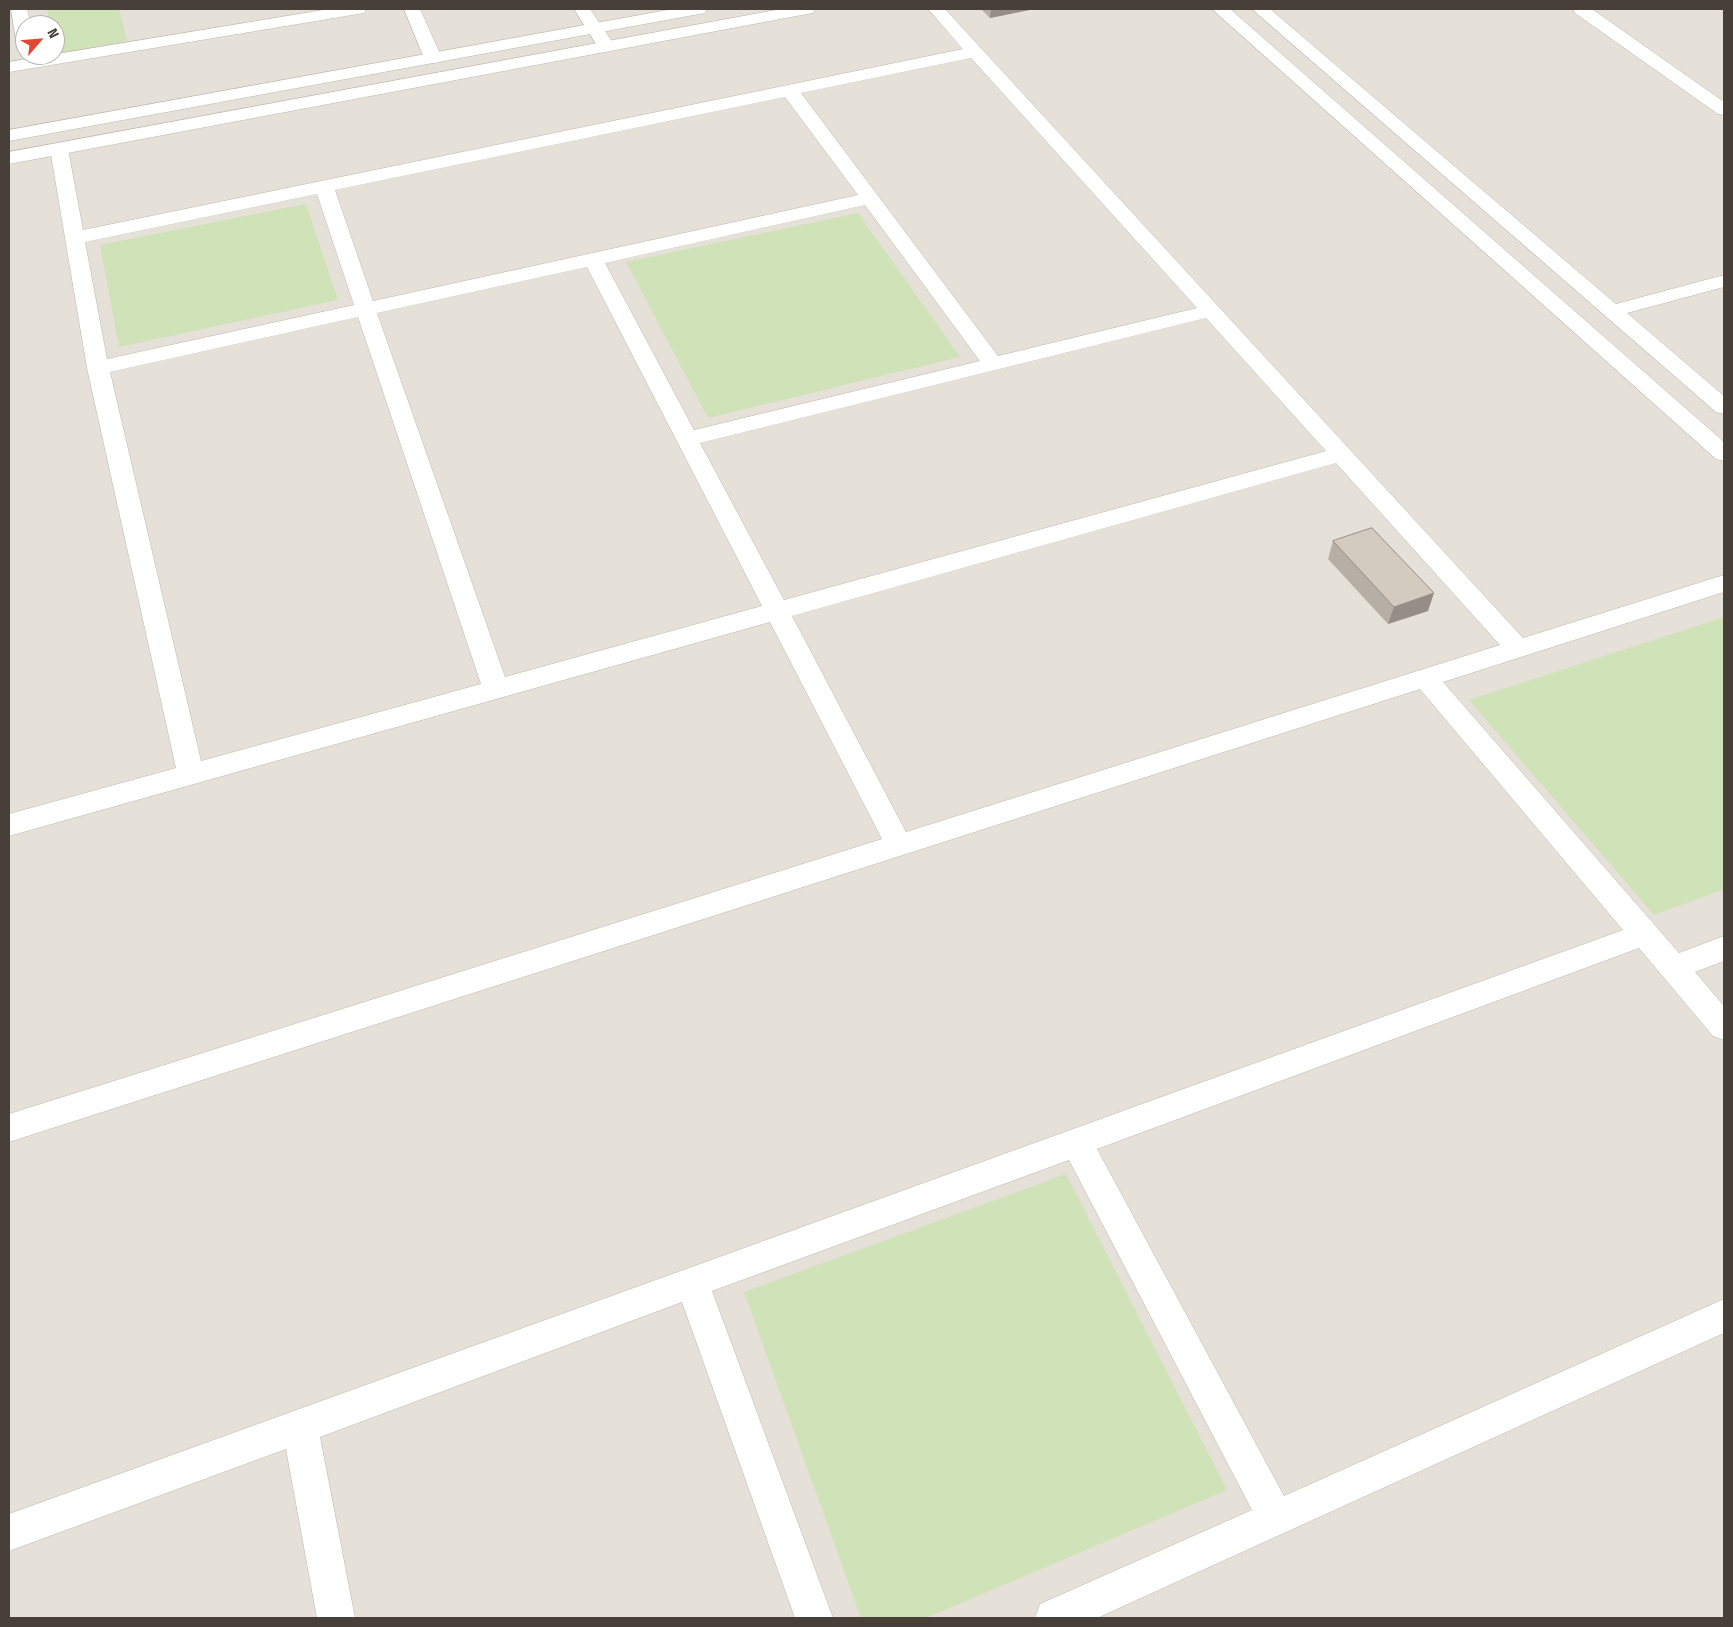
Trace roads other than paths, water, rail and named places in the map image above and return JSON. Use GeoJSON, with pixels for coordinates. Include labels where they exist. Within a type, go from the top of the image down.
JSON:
{"type":"FeatureCollection","features":[{"type":"Feature","properties":{"kind":"street"},"geometry":{"type":"LineString","coordinates":[[65,54],[358,9]]}},
{"type":"Feature","properties":{"kind":"street"},"geometry":{"type":"LineString","coordinates":[[412,9],[433,58]]}},
{"type":"Feature","properties":{"kind":"street"},"geometry":{"type":"LineString","coordinates":[[582,9],[606,46]]}},
{"type":"Feature","properties":{"kind":"street"},"geometry":{"type":"LineString","coordinates":[[9,136],[699,9]]}},
{"type":"Feature","properties":{"kind":"street"},"geometry":{"type":"LineString","coordinates":[[9,158],[807,9]]}},
{"type":"Feature","properties":{"kind":"street"},"geometry":{"type":"LineString","coordinates":[[936,9],[1518,648]]}},
{"type":"Feature","properties":{"kind":"street"},"geometry":{"type":"LineString","coordinates":[[1220,9],[1724,454]]}},
{"type":"Feature","properties":{"kind":"street"},"geometry":{"type":"LineString","coordinates":[[1260,9],[1724,407]]}},
{"type":"Feature","properties":{"kind":"street"},"geometry":{"type":"LineString","coordinates":[[1581,9],[1724,110]]}},
{"type":"Feature","properties":{"kind":"street"},"geometry":{"type":"LineString","coordinates":[[75,238],[976,52]]}},
{"type":"Feature","properties":{"kind":"street"},"geometry":{"type":"LineString","coordinates":[[790,91],[993,364]]}},
{"type":"Feature","properties":{"kind":"street"},"geometry":{"type":"LineString","coordinates":[[59,148],[98,368],[191,774]]}},
{"type":"Feature","properties":{"kind":"street"},"geometry":{"type":"LineString","coordinates":[[324,187],[496,690]]}},
{"type":"Feature","properties":{"kind":"street"},"geometry":{"type":"LineString","coordinates":[[98,368],[871,198]]}},
{"type":"Feature","properties":{"kind":"street"},"geometry":{"type":"LineString","coordinates":[[593,259],[899,844]]}},
{"type":"Feature","properties":{"kind":"street"},"geometry":{"type":"LineString","coordinates":[[1612,311],[1724,281]]}},
{"type":"Feature","properties":{"kind":"street"},"geometry":{"type":"LineString","coordinates":[[686,439],[1211,311]]}},
{"type":"Feature","properties":{"kind":"street"},"geometry":{"type":"LineString","coordinates":[[9,825],[1341,454]]}},
{"type":"Feature","properties":{"kind":"street"},"geometry":{"type":"LineString","coordinates":[[9,1128],[1724,582]]}},
{"type":"Feature","properties":{"kind":"street"},"geometry":{"type":"LineString","coordinates":[[1424,677],[1724,1027]]}},
{"type":"Feature","properties":{"kind":"street"},"geometry":{"type":"LineString","coordinates":[[9,1533],[1645,934]]}},
{"type":"Feature","properties":{"kind":"street"},"geometry":{"type":"LineString","coordinates":[[1673,968],[1724,948]]}},
{"type":"Feature","properties":{"kind":"street"},"geometry":{"type":"LineString","coordinates":[[1076,1142],[1276,1518]]}},
{"type":"Feature","properties":{"kind":"street"},"geometry":{"type":"LineString","coordinates":[[692,1282],[814,1618]]}},
{"type":"Feature","properties":{"kind":"street"},"geometry":{"type":"LineString","coordinates":[[1054,1618],[1724,1316]]}},
{"type":"Feature","properties":{"kind":"street"},"geometry":{"type":"LineString","coordinates":[[300,1426],[336,1618]]}}]}
